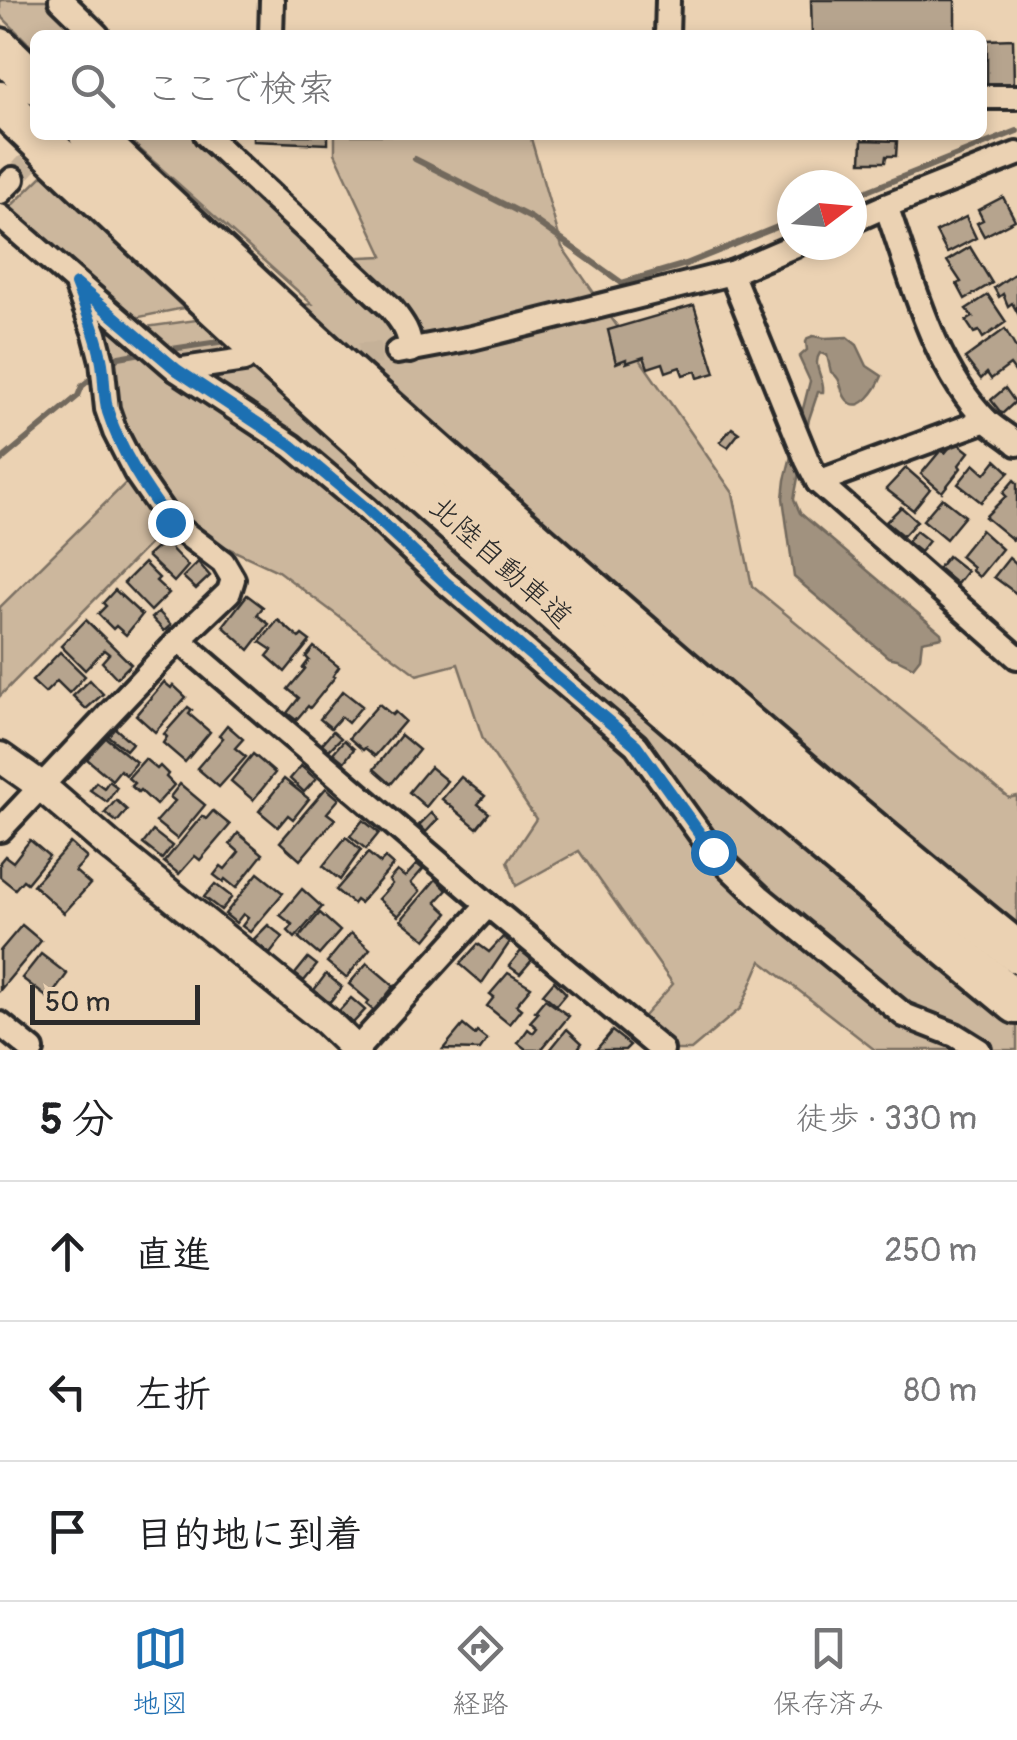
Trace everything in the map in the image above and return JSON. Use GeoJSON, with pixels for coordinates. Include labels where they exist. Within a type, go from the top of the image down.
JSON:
{"type":"FeatureCollection","features":[{"type":"Feature","properties":{"kind":"highway"},"geometry":{"type":"LineString","coordinates":[[0,49],[30,78]]}},
{"type":"Feature","properties":{"kind":"highway","name":"北陸自動車道"},"geometry":{"type":"LineString","coordinates":[[0,102],[30,130]]}},
{"type":"Feature","properties":{"kind":"highway","name":"北陸自動車道"},"geometry":{"type":"LineString","coordinates":[[41,140],[304,387],[572,626],[1017,1003]]}},
{"type":"Feature","properties":{"kind":"highway","name":"北陸自動車道"},"geometry":{"type":"LineString","coordinates":[[95,140],[337,365],[606,604],[1017,952]]}},
{"type":"Feature","properties":{"kind":"street"},"geometry":{"type":"LineString","coordinates":[[62,0],[92,30]]}},
{"type":"Feature","properties":{"kind":"street"},"geometry":{"type":"LineString","coordinates":[[272,0],[272,30]]}},
{"type":"Feature","properties":{"kind":"street"},"geometry":{"type":"LineString","coordinates":[[667,30],[668,0]]}},
{"type":"Feature","properties":{"kind":"street"},"geometry":{"type":"LineString","coordinates":[[987,97],[1017,97]]}},
{"type":"Feature","properties":{"kind":"street"},"geometry":{"type":"LineString","coordinates":[[211,140],[397,315],[411,340],[403,352],[731,273],[777,253]]}},
{"type":"Feature","properties":{"kind":"street"},"geometry":{"type":"LineString","coordinates":[[867,214],[1017,154]]}},
{"type":"Feature","properties":{"kind":"street"},"geometry":{"type":"LineString","coordinates":[[886,206],[934,341],[960,386],[986,420],[1017,444]]}},
{"type":"Feature","properties":{"kind":"street"},"geometry":{"type":"LineString","coordinates":[[0,216],[173,367],[292,446],[636,745],[713,852],[759,896],[904,1015],[955,1035],[979,1050]]}},
{"type":"Feature","properties":{"kind":"street"},"geometry":{"type":"LineString","coordinates":[[731,273],[818,482],[1017,657]]}},
{"type":"Feature","properties":{"kind":"street"},"geometry":{"type":"LineString","coordinates":[[0,830],[229,592],[233,578],[223,562],[170,522],[115,432],[107,409],[95,334],[76,284]]}},
{"type":"Feature","properties":{"kind":"street"},"geometry":{"type":"LineString","coordinates":[[173,367],[244,360]]}},
{"type":"Feature","properties":{"kind":"street"},"geometry":{"type":"LineString","coordinates":[[818,482],[986,420]]}},
{"type":"Feature","properties":{"kind":"street"},"geometry":{"type":"LineString","coordinates":[[179,640],[662,1050]]}},
{"type":"Feature","properties":{"kind":"street"},"geometry":{"type":"LineString","coordinates":[[0,757],[41,786],[356,1050],[488,905]]}},
{"type":"Feature","properties":{"kind":"street"},"geometry":{"type":"LineString","coordinates":[[0,1024],[32,1050]]}},
{"type":"Feature","properties":{"kind":"shaded area"},"geometry":{"type":"Polygon","coordinates":[[[0,0],[63,0],[93,30],[30,30],[30,45],[0,15],[0,0]]]}},
{"type":"Feature","properties":{"kind":"shaded area"},"geometry":{"type":"Polygon","coordinates":[[[130,140],[209,140],[339,258],[383,256],[335,153],[335,140],[531,140],[562,247],[733,493],[752,586],[1009,798],[1017,796],[1017,1050],[875,1050],[761,961],[741,1008],[691,1050],[662,1050],[634,1027],[673,984],[579,851],[516,886],[508,861],[536,819],[483,739],[458,664],[417,675],[278,571],[171,522],[0,696],[0,607],[136,473],[95,334],[312,304],[130,140]]]}},
{"type":"Feature","properties":{"kind":"shaded area"},"geometry":{"type":"Polygon","coordinates":[[[43,175],[184,308],[130,319],[8,209],[43,175]]]}},
{"type":"Feature","properties":{"kind":"shaded area"},"geometry":{"type":"Polygon","coordinates":[[[847,337],[857,345],[867,366],[882,376],[868,398],[852,404],[831,372],[827,355],[820,353],[817,363],[823,392],[818,392],[809,419],[794,499],[800,513],[941,633],[942,637],[922,641],[920,658],[913,667],[888,657],[794,577],[783,498],[810,381],[799,357],[807,350],[808,338],[847,337]]]}},
{"type":"Feature","properties":{"kind":"building"},"geometry":{"type":"Polygon","coordinates":[[[811,0],[955,0],[955,30],[812,30],[811,0]]]}},
{"type":"Feature","properties":{"kind":"building"},"geometry":{"type":"Polygon","coordinates":[[[1013,39],[1014,84],[987,84],[987,40],[1013,39]]]}},
{"type":"Feature","properties":{"kind":"building"},"geometry":{"type":"Polygon","coordinates":[[[328,140],[328,144],[253,141],[328,140]]]}},
{"type":"Feature","properties":{"kind":"building"},"geometry":{"type":"Polygon","coordinates":[[[862,140],[897,141],[896,156],[886,156],[885,162],[861,162],[862,140]]]}},
{"type":"Feature","properties":{"kind":"building"},"geometry":{"type":"Polygon","coordinates":[[[1003,197],[1015,220],[984,236],[977,223],[983,220],[978,210],[1003,197]]]}},
{"type":"Feature","properties":{"kind":"building"},"geometry":{"type":"Polygon","coordinates":[[[966,217],[976,238],[947,253],[936,232],[966,217]]]}},
{"type":"Feature","properties":{"kind":"building"},"geometry":{"type":"Polygon","coordinates":[[[970,247],[992,283],[965,299],[957,284],[961,282],[947,261],[970,247]]]}},
{"type":"Feature","properties":{"kind":"building"},"geometry":{"type":"Polygon","coordinates":[[[1017,272],[1017,312],[994,288],[1017,272]]]}},
{"type":"Feature","properties":{"kind":"building"},"geometry":{"type":"Polygon","coordinates":[[[988,295],[1006,322],[983,338],[966,321],[973,317],[966,309],[988,295]]]}},
{"type":"Feature","properties":{"kind":"building"},"geometry":{"type":"Polygon","coordinates":[[[694,305],[715,373],[698,378],[696,371],[683,375],[680,367],[666,372],[663,363],[648,368],[644,357],[616,363],[608,330],[694,305]]]}},
{"type":"Feature","properties":{"kind":"building"},"geometry":{"type":"Polygon","coordinates":[[[1005,329],[1017,350],[1017,372],[1010,365],[991,379],[987,373],[981,379],[965,358],[1005,329]]]}},
{"type":"Feature","properties":{"kind":"building"},"geometry":{"type":"Polygon","coordinates":[[[1005,388],[1015,402],[1002,414],[991,400],[1005,388]]]}},
{"type":"Feature","properties":{"kind":"building"},"geometry":{"type":"Polygon","coordinates":[[[732,428],[739,433],[728,447],[720,442],[732,428]]]}},
{"type":"Feature","properties":{"kind":"building"},"geometry":{"type":"Polygon","coordinates":[[[955,441],[969,452],[942,492],[921,474],[941,450],[945,453],[955,441]]]}},
{"type":"Feature","properties":{"kind":"building"},"geometry":{"type":"Polygon","coordinates":[[[996,460],[1009,472],[981,502],[958,484],[974,464],[985,474],[996,460]]]}},
{"type":"Feature","properties":{"kind":"building"},"geometry":{"type":"Polygon","coordinates":[[[906,468],[930,489],[913,510],[886,489],[906,468]]]}},
{"type":"Feature","properties":{"kind":"building"},"geometry":{"type":"Polygon","coordinates":[[[1014,480],[1017,535],[1013,540],[985,517],[1006,496],[1003,493],[1014,480]]]}},
{"type":"Feature","properties":{"kind":"building"},"geometry":{"type":"Polygon","coordinates":[[[942,498],[965,516],[946,539],[923,520],[942,498]]]}},
{"type":"Feature","properties":{"kind":"building"},"geometry":{"type":"Polygon","coordinates":[[[901,507],[917,521],[903,536],[886,522],[901,507]]]}},
{"type":"Feature","properties":{"kind":"building"},"geometry":{"type":"Polygon","coordinates":[[[981,530],[1002,549],[979,577],[960,556],[981,530]]]}},
{"type":"Feature","properties":{"kind":"building"},"geometry":{"type":"Polygon","coordinates":[[[916,531],[929,541],[920,552],[907,542],[916,531]]]}},
{"type":"Feature","properties":{"kind":"building"},"geometry":{"type":"Polygon","coordinates":[[[164,541],[188,566],[174,582],[147,556],[164,541]]]}},
{"type":"Feature","properties":{"kind":"building"},"geometry":{"type":"Polygon","coordinates":[[[948,556],[967,571],[957,584],[938,568],[948,556]]]}},
{"type":"Feature","properties":{"kind":"building"},"geometry":{"type":"Polygon","coordinates":[[[1009,558],[1017,565],[1017,594],[994,577],[1009,558]]]}},
{"type":"Feature","properties":{"kind":"building"},"geometry":{"type":"Polygon","coordinates":[[[198,562],[210,576],[196,589],[183,577],[198,562]]]}},
{"type":"Feature","properties":{"kind":"building"},"geometry":{"type":"Polygon","coordinates":[[[144,563],[169,593],[151,611],[124,583],[144,563]]]}},
{"type":"Feature","properties":{"kind":"building"},"geometry":{"type":"Polygon","coordinates":[[[115,590],[142,615],[126,635],[98,614],[115,590]]]}},
{"type":"Feature","properties":{"kind":"building"},"geometry":{"type":"Polygon","coordinates":[[[247,595],[263,607],[257,615],[269,624],[249,650],[223,626],[247,595]]]}},
{"type":"Feature","properties":{"kind":"building"},"geometry":{"type":"Polygon","coordinates":[[[159,612],[171,625],[164,631],[152,618],[159,612]]]}},
{"type":"Feature","properties":{"kind":"building"},"geometry":{"type":"Polygon","coordinates":[[[86,620],[131,664],[117,678],[102,662],[109,654],[104,650],[85,670],[61,646],[86,620]]]}},
{"type":"Feature","properties":{"kind":"building"},"geometry":{"type":"Polygon","coordinates":[[[278,620],[299,638],[302,635],[310,641],[285,672],[267,656],[272,650],[260,642],[278,620]]]}},
{"type":"Feature","properties":{"kind":"building"},"geometry":{"type":"Polygon","coordinates":[[[314,647],[339,667],[310,708],[296,720],[287,713],[299,698],[288,689],[305,669],[309,660],[306,657],[314,647]]]}},
{"type":"Feature","properties":{"kind":"building"},"geometry":{"type":"Polygon","coordinates":[[[60,652],[85,676],[69,693],[57,681],[45,693],[32,681],[60,652]]]}},
{"type":"Feature","properties":{"kind":"building"},"geometry":{"type":"Polygon","coordinates":[[[90,680],[103,694],[86,709],[73,696],[90,680]]]}},
{"type":"Feature","properties":{"kind":"building"},"geometry":{"type":"Polygon","coordinates":[[[164,682],[186,697],[155,732],[136,715],[164,682]]]}},
{"type":"Feature","properties":{"kind":"building"},"geometry":{"type":"Polygon","coordinates":[[[343,691],[362,706],[348,723],[341,717],[331,728],[320,719],[343,691]]]}},
{"type":"Feature","properties":{"kind":"building"},"geometry":{"type":"Polygon","coordinates":[[[379,704],[405,721],[375,756],[349,738],[379,704]]]}},
{"type":"Feature","properties":{"kind":"building"},"geometry":{"type":"Polygon","coordinates":[[[188,707],[192,710],[189,714],[210,732],[185,762],[163,743],[167,737],[164,734],[188,707]]]}},
{"type":"Feature","properties":{"kind":"building"},"geometry":{"type":"Polygon","coordinates":[[[227,725],[243,739],[235,748],[246,757],[219,787],[197,768],[223,738],[219,735],[227,725]]]}},
{"type":"Feature","properties":{"kind":"building"},"geometry":{"type":"Polygon","coordinates":[[[115,728],[132,743],[126,750],[108,736],[115,728]]]}},
{"type":"Feature","properties":{"kind":"building"},"geometry":{"type":"Polygon","coordinates":[[[333,731],[341,738],[329,750],[322,744],[333,731]]]}},
{"type":"Feature","properties":{"kind":"building"},"geometry":{"type":"Polygon","coordinates":[[[401,735],[419,750],[391,784],[374,769],[401,735]]]}},
{"type":"Feature","properties":{"kind":"building"},"geometry":{"type":"Polygon","coordinates":[[[105,737],[136,762],[126,775],[120,770],[112,780],[87,759],[105,737]]]}},
{"type":"Feature","properties":{"kind":"building"},"geometry":{"type":"Polygon","coordinates":[[[344,740],[354,749],[344,762],[333,753],[344,740]]]}},
{"type":"Feature","properties":{"kind":"building"},"geometry":{"type":"Polygon","coordinates":[[[253,754],[275,773],[253,800],[231,781],[253,754]]]}},
{"type":"Feature","properties":{"kind":"building"},"geometry":{"type":"Polygon","coordinates":[[[145,759],[157,769],[160,766],[174,785],[156,805],[131,786],[134,783],[128,778],[145,759]]]}},
{"type":"Feature","properties":{"kind":"building"},"geometry":{"type":"Polygon","coordinates":[[[301,766],[316,779],[304,792],[290,779],[301,766]]]}},
{"type":"Feature","properties":{"kind":"building"},"geometry":{"type":"Polygon","coordinates":[[[430,767],[447,781],[426,807],[409,792],[430,767]]]}},
{"type":"Feature","properties":{"kind":"building"},"geometry":{"type":"Polygon","coordinates":[[[461,777],[485,796],[478,804],[489,813],[477,828],[442,799],[461,777]]]}},
{"type":"Feature","properties":{"kind":"building"},"geometry":{"type":"Polygon","coordinates":[[[284,779],[309,799],[293,819],[288,815],[278,827],[259,811],[284,779]]]}},
{"type":"Feature","properties":{"kind":"building"},"geometry":{"type":"Polygon","coordinates":[[[109,781],[117,787],[107,802],[90,790],[96,782],[104,788],[109,781]]]}},
{"type":"Feature","properties":{"kind":"building"},"geometry":{"type":"Polygon","coordinates":[[[180,784],[205,805],[177,839],[156,822],[175,801],[170,797],[180,784]]]}},
{"type":"Feature","properties":{"kind":"building"},"geometry":{"type":"Polygon","coordinates":[[[326,788],[339,799],[327,813],[335,819],[300,860],[280,842],[326,788]]]}},
{"type":"Feature","properties":{"kind":"building"},"geometry":{"type":"Polygon","coordinates":[[[116,800],[127,810],[117,822],[105,813],[116,800]]]}},
{"type":"Feature","properties":{"kind":"building"},"geometry":{"type":"Polygon","coordinates":[[[213,811],[230,825],[200,860],[195,856],[179,874],[164,862],[202,816],[206,819],[213,811]]]}},
{"type":"Feature","properties":{"kind":"building"},"geometry":{"type":"Polygon","coordinates":[[[431,813],[438,819],[426,832],[419,825],[431,813]]]}},
{"type":"Feature","properties":{"kind":"building"},"geometry":{"type":"Polygon","coordinates":[[[363,820],[379,833],[366,849],[350,836],[363,820]]]}},
{"type":"Feature","properties":{"kind":"building"},"geometry":{"type":"Polygon","coordinates":[[[153,831],[172,846],[162,859],[143,844],[153,831]]]}},
{"type":"Feature","properties":{"kind":"building"},"geometry":{"type":"Polygon","coordinates":[[[238,833],[263,854],[236,888],[214,875],[221,866],[225,869],[239,852],[230,844],[238,833]]]}},
{"type":"Feature","properties":{"kind":"building"},"geometry":{"type":"Polygon","coordinates":[[[346,837],[361,850],[340,880],[323,866],[346,837]]]}},
{"type":"Feature","properties":{"kind":"building"},"geometry":{"type":"Polygon","coordinates":[[[30,840],[49,856],[27,883],[23,880],[15,889],[0,877],[0,862],[5,856],[13,862],[30,840]]]}},
{"type":"Feature","properties":{"kind":"building"},"geometry":{"type":"Polygon","coordinates":[[[70,843],[87,858],[75,871],[90,884],[64,913],[33,885],[70,843]]]}},
{"type":"Feature","properties":{"kind":"building"},"geometry":{"type":"Polygon","coordinates":[[[368,853],[380,863],[385,858],[393,865],[360,903],[356,900],[353,904],[336,890],[368,853]]]}},
{"type":"Feature","properties":{"kind":"building"},"geometry":{"type":"Polygon","coordinates":[[[417,864],[423,869],[411,883],[420,891],[398,916],[378,899],[392,884],[389,880],[397,871],[405,877],[417,864]]]}},
{"type":"Feature","properties":{"kind":"building"},"geometry":{"type":"Polygon","coordinates":[[[258,873],[283,893],[250,932],[242,926],[248,918],[243,914],[236,923],[225,914],[258,873]]]}},
{"type":"Feature","properties":{"kind":"building"},"geometry":{"type":"Polygon","coordinates":[[[436,879],[447,890],[436,902],[448,913],[426,940],[401,920],[436,879]]]}},
{"type":"Feature","properties":{"kind":"building"},"geometry":{"type":"Polygon","coordinates":[[[215,884],[232,897],[221,910],[204,897],[215,884]]]}},
{"type":"Feature","properties":{"kind":"building"},"geometry":{"type":"Polygon","coordinates":[[[302,889],[322,907],[295,938],[288,931],[293,925],[280,915],[302,889]]]}},
{"type":"Feature","properties":{"kind":"building"},"geometry":{"type":"Polygon","coordinates":[[[320,913],[340,931],[319,955],[299,938],[320,913]]]}},
{"type":"Feature","properties":{"kind":"building"},"geometry":{"type":"Polygon","coordinates":[[[22,925],[41,941],[0,990],[0,951],[22,925]]]}},
{"type":"Feature","properties":{"kind":"building"},"geometry":{"type":"Polygon","coordinates":[[[268,925],[283,937],[270,954],[253,940],[268,925]]]}},
{"type":"Feature","properties":{"kind":"building"},"geometry":{"type":"Polygon","coordinates":[[[351,933],[370,949],[346,978],[327,962],[351,933]]]}},
{"type":"Feature","properties":{"kind":"building"},"geometry":{"type":"Polygon","coordinates":[[[503,937],[510,942],[482,983],[460,964],[478,944],[489,952],[503,937]]]}},
{"type":"Feature","properties":{"kind":"building"},"geometry":{"type":"Polygon","coordinates":[[[521,951],[532,960],[520,974],[509,966],[521,951]]]}},
{"type":"Feature","properties":{"kind":"building"},"geometry":{"type":"Polygon","coordinates":[[[41,954],[67,974],[49,999],[22,978],[41,954]]]}},
{"type":"Feature","properties":{"kind":"building"},"geometry":{"type":"Polygon","coordinates":[[[308,958],[317,965],[304,981],[295,974],[308,958]]]}},
{"type":"Feature","properties":{"kind":"building"},"geometry":{"type":"Polygon","coordinates":[[[367,963],[394,986],[374,1011],[367,1005],[369,1001],[349,984],[367,963]]]}},
{"type":"Feature","properties":{"kind":"building"},"geometry":{"type":"Polygon","coordinates":[[[508,973],[531,987],[516,1005],[521,1009],[509,1024],[487,1006],[494,997],[490,994],[508,973]]]}},
{"type":"Feature","properties":{"kind":"building"},"geometry":{"type":"Polygon","coordinates":[[[326,974],[342,987],[329,1003],[314,990],[326,974]]]}},
{"type":"Feature","properties":{"kind":"building"},"geometry":{"type":"Polygon","coordinates":[[[554,981],[566,993],[556,1005],[543,994],[554,981]]]}},
{"type":"Feature","properties":{"kind":"building"},"geometry":{"type":"Polygon","coordinates":[[[351,998],[365,1010],[353,1023],[339,1011],[351,998]]]}},
{"type":"Feature","properties":{"kind":"building"},"geometry":{"type":"Polygon","coordinates":[[[545,999],[569,1016],[541,1050],[527,1050],[518,1043],[528,1029],[533,1033],[537,1028],[530,1022],[545,999]]]}},
{"type":"Feature","properties":{"kind":"building"},"geometry":{"type":"Polygon","coordinates":[[[463,1025],[487,1040],[480,1050],[443,1049],[463,1025]]]}},
{"type":"Feature","properties":{"kind":"building"},"geometry":{"type":"Polygon","coordinates":[[[567,1029],[582,1043],[582,1050],[550,1050],[567,1029]]]}},
{"type":"Feature","properties":{"kind":"building"},"geometry":{"type":"Polygon","coordinates":[[[612,1031],[630,1045],[625,1050],[596,1050],[612,1031]]]}},
{"type":"Feature","properties":{"kind":"waterway"},"geometry":{"type":"LineString","coordinates":[[867,191],[1017,131]]}},
{"type":"Feature","properties":{"kind":"waterway"},"geometry":{"type":"LineString","coordinates":[[415,159],[531,218],[622,283],[686,264],[777,227]]}},
{"type":"Feature","properties":{"kind":"waterway"},"geometry":{"type":"LineString","coordinates":[[165,350],[232,340]]}},
{"type":"Feature","properties":{"kind":"waterway"},"geometry":{"type":"LineString","coordinates":[[108,365],[119,357],[148,352]]}},
{"type":"Feature","properties":{"kind":"waterway"},"geometry":{"type":"LineString","coordinates":[[0,461],[78,396],[82,386],[98,373]]}},
{"type":"Feature","properties":{"kind":"tunnel"},"geometry":{"type":"LineString","coordinates":[[13,179],[50,140]]}},
{"type":"Feature","properties":{"kind":"tunnel"},"geometry":{"type":"LineString","coordinates":[[326,356],[397,352]]}},
{"type":"Feature","properties":{"kind":"route"},"geometry":{"type":"LineString","coordinates":[[170,522],[136,473],[115,432],[107,409],[95,334],[76,284],[177,370],[292,446],[636,745],[713,852]]}}]}
